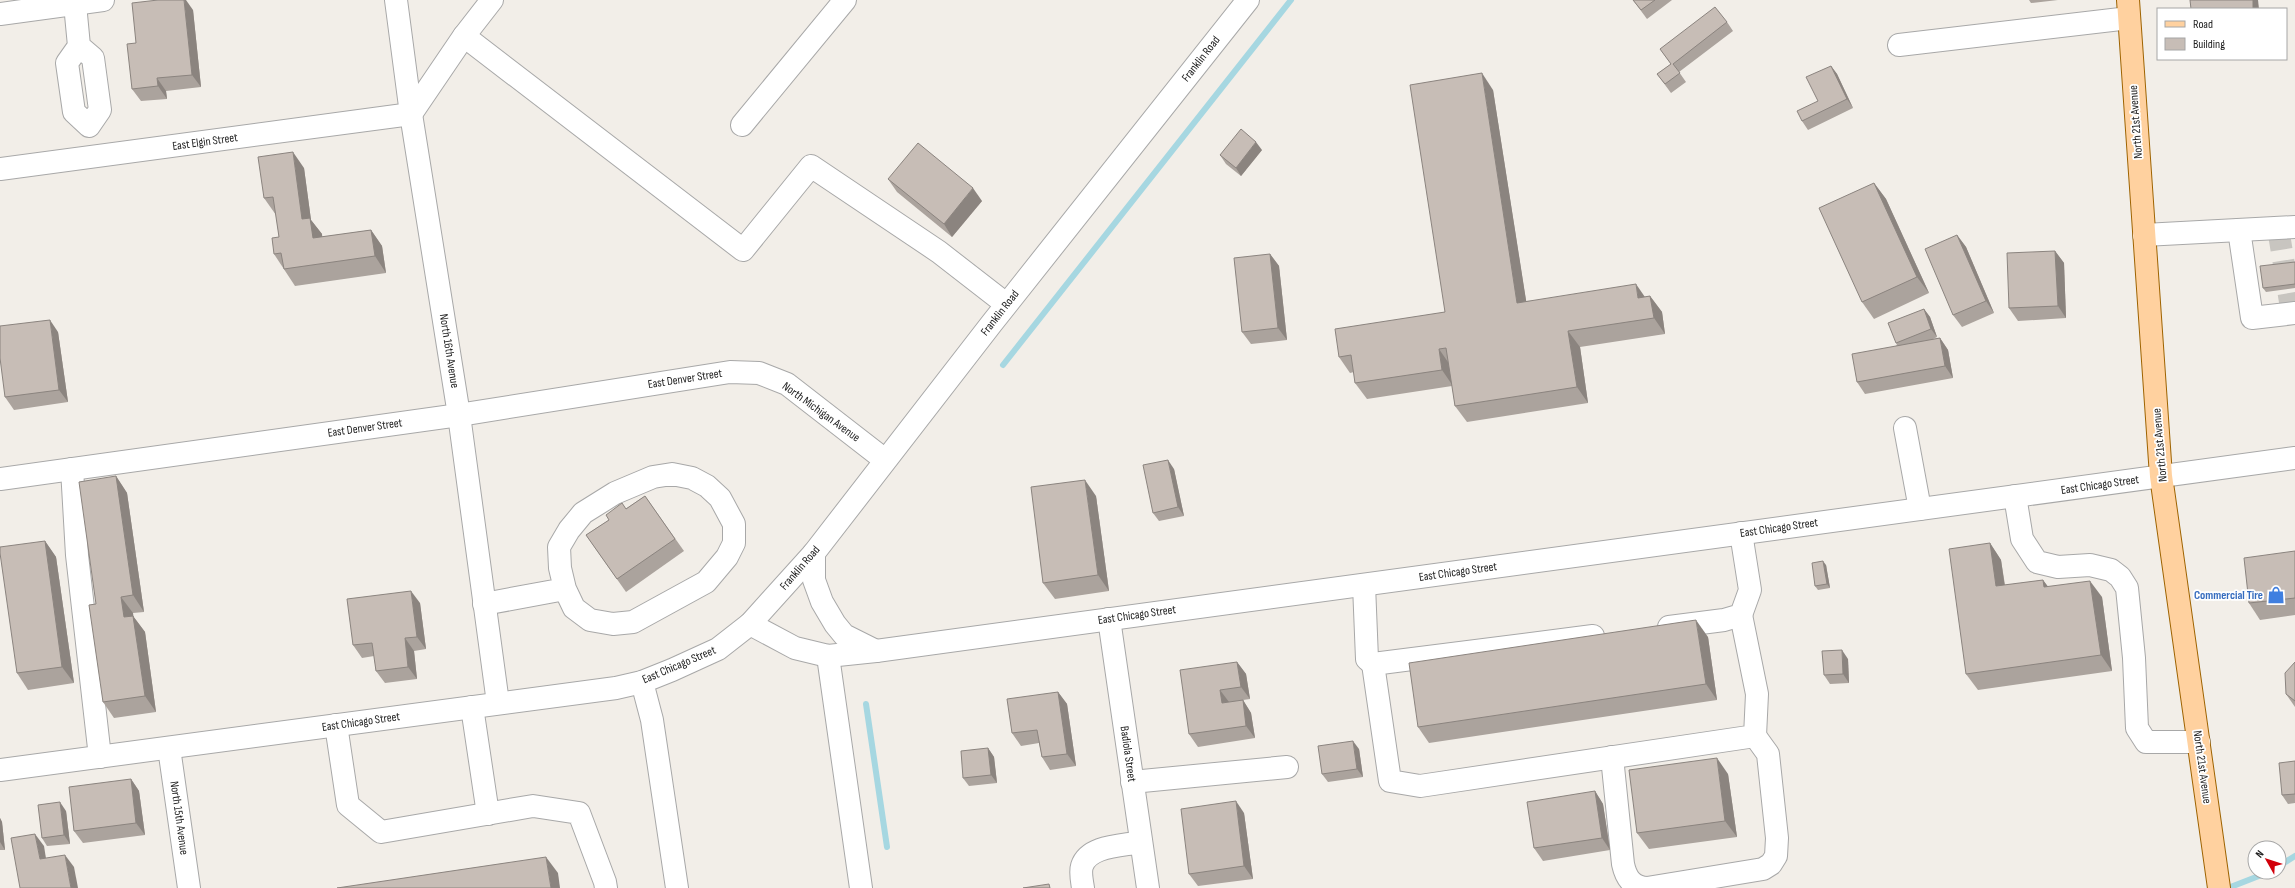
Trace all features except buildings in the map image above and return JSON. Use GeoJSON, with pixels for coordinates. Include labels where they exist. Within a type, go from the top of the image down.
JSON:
{"type":"FeatureCollection","features":[{"type":"Feature","properties":{"kind":"main road","name":"North 21st Avenue"},"geometry":{"type":"LineString","coordinates":[[2129,9],[2161,476],[2219,888]]}},
{"type":"Feature","properties":{"kind":"street"},"geometry":{"type":"LineString","coordinates":[[0,14],[103,0]]}},
{"type":"Feature","properties":{"kind":"street","name":"North 16th Avenue"},"geometry":{"type":"LineString","coordinates":[[396,0],[411,114],[459,415],[498,703]]}},
{"type":"Feature","properties":{"kind":"street"},"geometry":{"type":"LineString","coordinates":[[411,114],[464,36],[492,0]]}},
{"type":"Feature","properties":{"kind":"street"},"geometry":{"type":"LineString","coordinates":[[742,125],[845,0]]}},
{"type":"Feature","properties":{"kind":"street","name":"Franklin Road"},"geometry":{"type":"LineString","coordinates":[[750,624],[814,553],[1006,304],[1245,1]]}},
{"type":"Feature","properties":{"kind":"street"},"geometry":{"type":"LineString","coordinates":[[74,4],[79,46],[67,63],[74,112],[89,126],[92,157]]}},
{"type":"Feature","properties":{"kind":"street"},"geometry":{"type":"LineString","coordinates":[[1899,44],[2129,9]]}},
{"type":"Feature","properties":{"kind":"street"},"geometry":{"type":"LineString","coordinates":[[464,36],[743,250],[811,166],[939,252],[1006,304]]}},
{"type":"Feature","properties":{"kind":"street","name":"East Elgin Street"},"geometry":{"type":"LineString","coordinates":[[0,169],[411,114]]}},
{"type":"Feature","properties":{"kind":"street"},"geometry":{"type":"LineString","coordinates":[[2144,235],[2295,227]]}},
{"type":"Feature","properties":{"kind":"street"},"geometry":{"type":"LineString","coordinates":[[2239,230],[2252,318],[2295,313]]}},
{"type":"Feature","properties":{"kind":"street","name":"East Denver Street"},"geometry":{"type":"LineString","coordinates":[[0,479],[459,415],[730,372]]}},
{"type":"Feature","properties":{"kind":"street","name":"North Michigan Avenue"},"geometry":{"type":"LineString","coordinates":[[730,372],[759,373],[787,384],[885,460]]}},
{"type":"Feature","properties":{"kind":"street"},"geometry":{"type":"LineString","coordinates":[[1905,428],[1920,509]]}},
{"type":"Feature","properties":{"kind":"street","name":"East Chicago Street"},"geometry":{"type":"LineString","coordinates":[[0,770],[616,688],[642,682],[718,649],[750,624],[795,648],[828,656],[876,651],[2295,458]]}},
{"type":"Feature","properties":{"kind":"street"},"geometry":{"type":"LineString","coordinates":[[72,469],[77,555],[100,757]]}},
{"type":"Feature","properties":{"kind":"street"},"geometry":{"type":"LineString","coordinates":[[672,474],[692,478],[707,486],[720,498],[734,524],[734,542],[727,557],[706,582],[633,622],[613,624],[590,620],[574,608],[564,589],[560,568],[560,547],[568,530],[583,513],[615,493],[653,477],[672,474]]}},
{"type":"Feature","properties":{"kind":"street"},"geometry":{"type":"LineString","coordinates":[[2015,496],[2022,539],[2037,562],[2058,567],[2090,565],[2111,570],[2120,577],[2127,588],[2134,658],[2137,728],[2146,742],[2199,742]]}},
{"type":"Feature","properties":{"kind":"street"},"geometry":{"type":"LineString","coordinates":[[1612,757],[1624,870],[1626,876],[1638,887],[1647,888],[1763,869],[1770,864],[1776,856],[1777,838],[1768,754],[1755,736],[1758,694],[1741,615],[1750,590],[1741,533]]}},
{"type":"Feature","properties":{"kind":"street"},"geometry":{"type":"LineString","coordinates":[[814,553],[814,580],[822,602],[835,624],[844,635],[876,651]]}},
{"type":"Feature","properties":{"kind":"street"},"geometry":{"type":"LineString","coordinates":[[1364,585],[1367,659],[1373,664],[1390,781],[1420,786],[1755,736]]}},
{"type":"Feature","properties":{"kind":"street"},"geometry":{"type":"LineString","coordinates":[[484,604],[564,589]]}},
{"type":"Feature","properties":{"kind":"street"},"geometry":{"type":"LineString","coordinates":[[1646,630],[1724,620],[1741,615]]}},
{"type":"Feature","properties":{"kind":"street","name":"Badiola Street"},"geometry":{"type":"LineString","coordinates":[[1109,619],[1148,888]]}},
{"type":"Feature","properties":{"kind":"street"},"geometry":{"type":"LineString","coordinates":[[1373,664],[1615,634]]}},
{"type":"Feature","properties":{"kind":"street"},"geometry":{"type":"LineString","coordinates":[[828,656],[861,888]]}},
{"type":"Feature","properties":{"kind":"street"},"geometry":{"type":"LineString","coordinates":[[642,682],[652,720],[677,888]]}},
{"type":"Feature","properties":{"kind":"street"},"geometry":{"type":"LineString","coordinates":[[472,707],[488,814]]}},
{"type":"Feature","properties":{"kind":"street"},"geometry":{"type":"LineString","coordinates":[[336,725],[348,805],[381,832],[533,806],[579,813],[606,888]]}},
{"type":"Feature","properties":{"kind":"street","name":"North 15th Avenue"},"geometry":{"type":"LineString","coordinates":[[169,748],[188,888]]}},
{"type":"Feature","properties":{"kind":"street"},"geometry":{"type":"LineString","coordinates":[[1132,782],[1287,766]]}},
{"type":"Feature","properties":{"kind":"street"},"geometry":{"type":"LineString","coordinates":[[1083,888],[1081,867],[1087,856],[1094,851],[1141,842]]}},
{"type":"Feature","properties":{"kind":"waterway"},"geometry":{"type":"LineString","coordinates":[[1003,365],[1291,0]]}},
{"type":"Feature","properties":{"kind":"waterway"},"geometry":{"type":"LineString","coordinates":[[866,704],[887,847]]}},
{"type":"Feature","properties":{"kind":"waterway"},"geometry":{"type":"LineString","coordinates":[[2287,861],[2295,856]]}},
{"type":"Feature","properties":{"kind":"waterway"},"geometry":{"type":"LineString","coordinates":[[2228,888],[2248,880]]}},
{"type":"Feature","properties":{"kind":"tunnel"},"geometry":{"type":"LineString","coordinates":[[2278,228],[2292,314]]}},
{"type":"Feature","properties":{"kind":"place","name":"Commercial Tire"},"geometry":{"type":"Point","coordinates":[2276,595]}}]}
